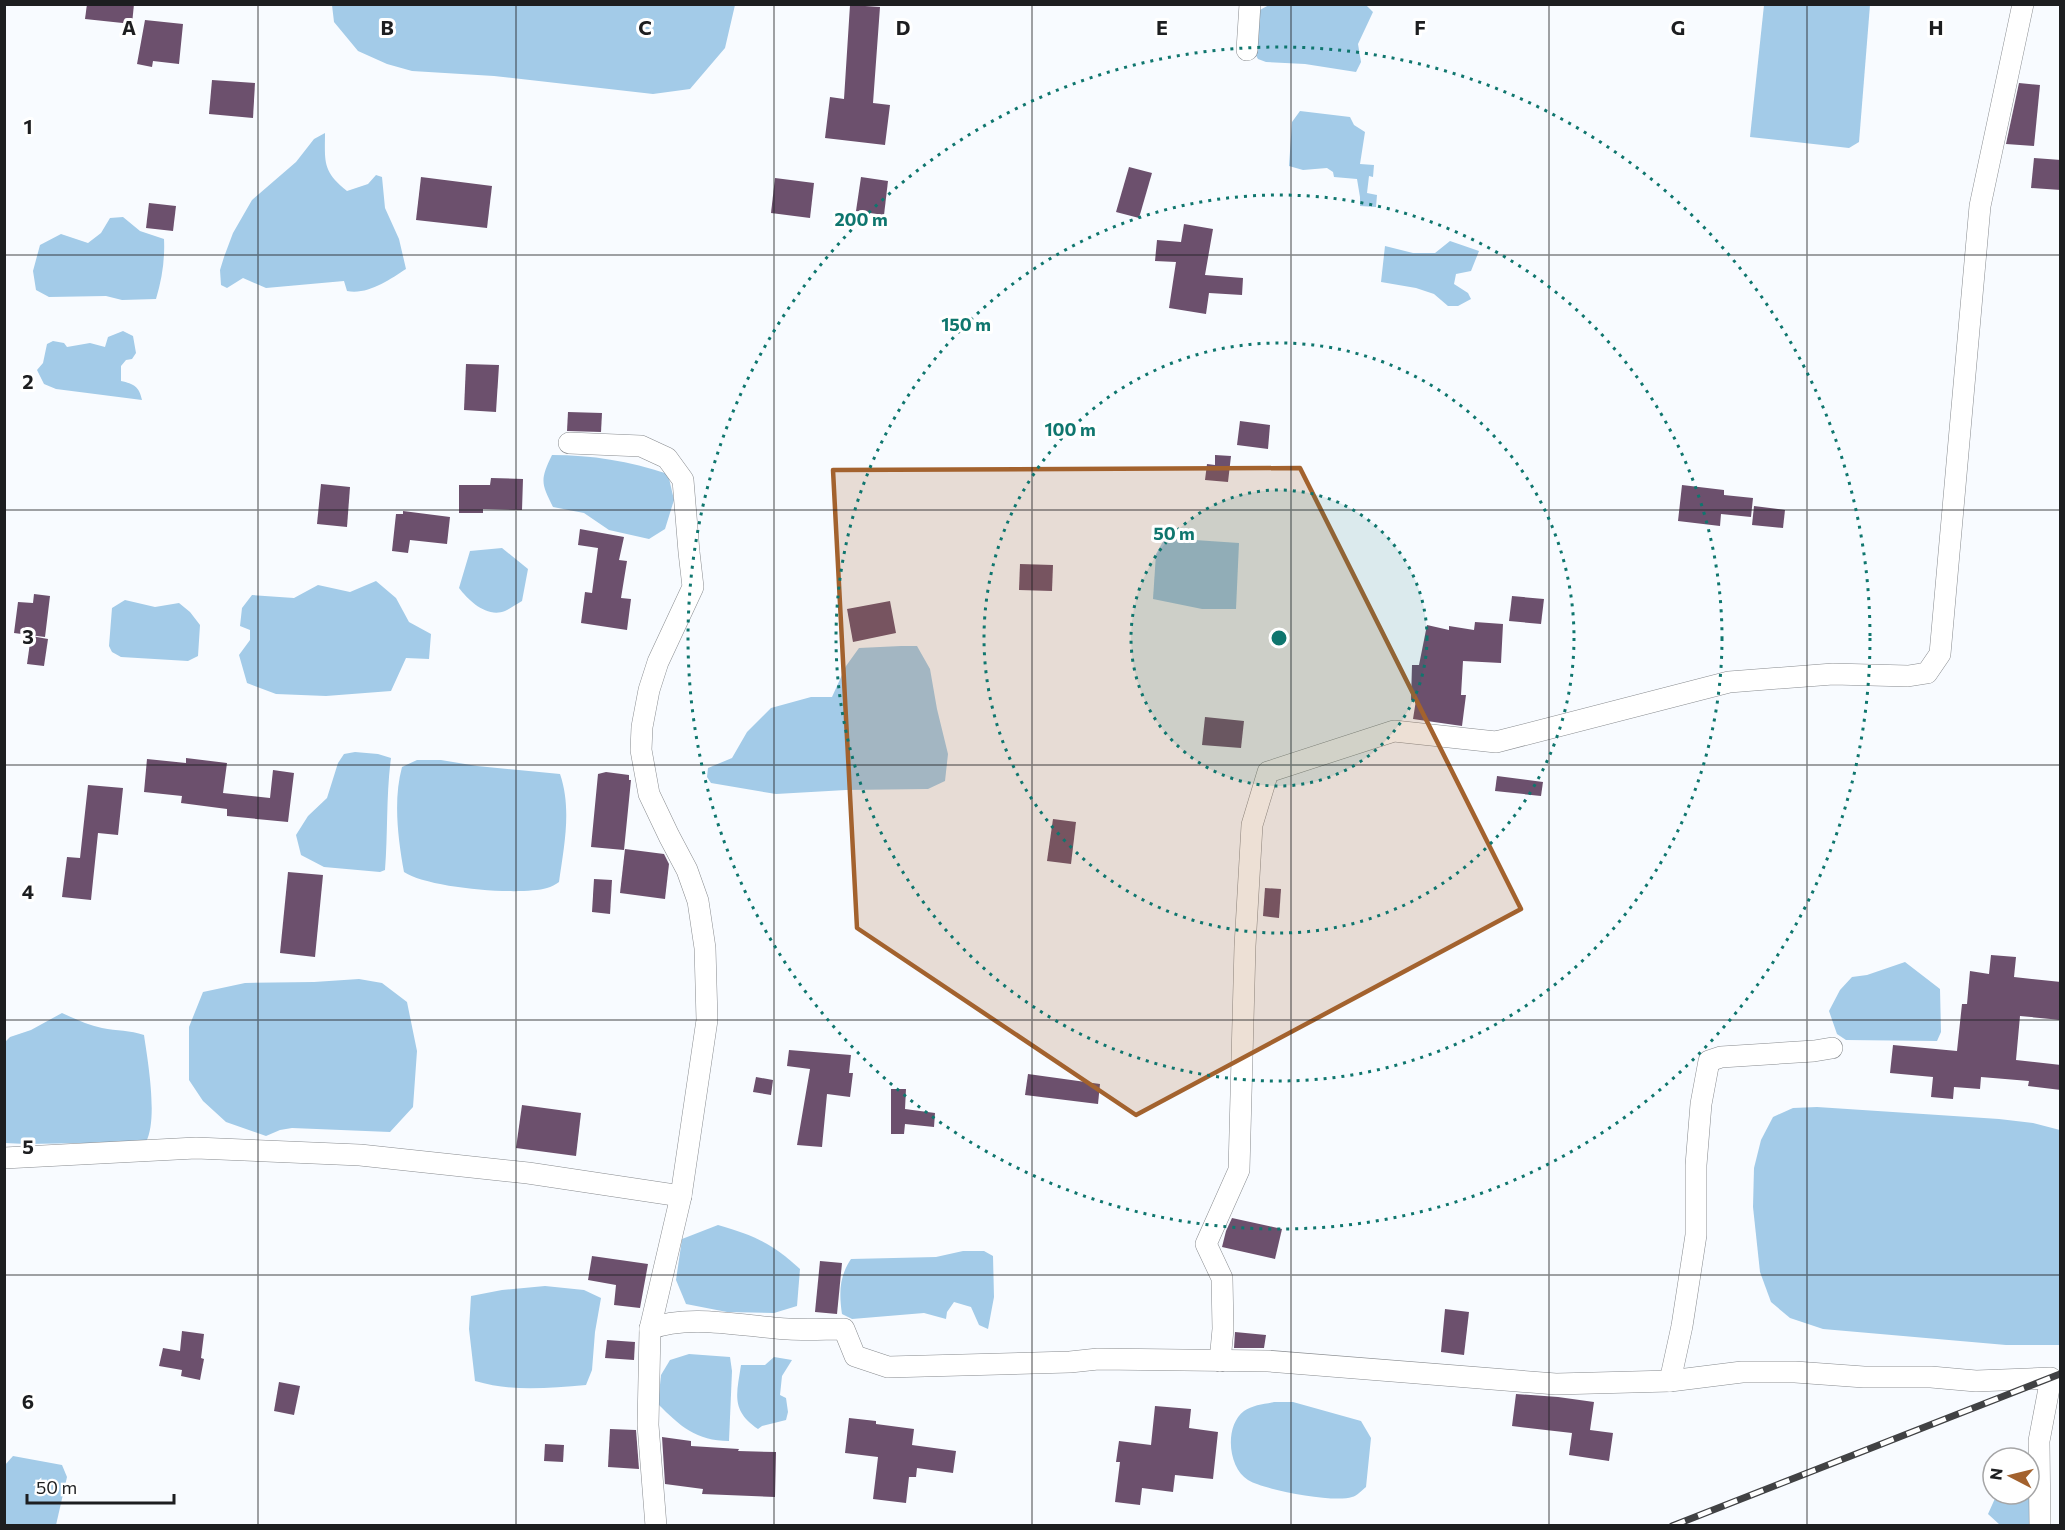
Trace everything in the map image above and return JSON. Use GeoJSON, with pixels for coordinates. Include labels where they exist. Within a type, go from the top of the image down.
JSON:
{"type":"FeatureCollection","features":[{"type":"Feature","properties":{"kind":"street"},"geometry":{"type":"LineString","coordinates":[[1247,50],[1250,4]]}},
{"type":"Feature","properties":{"kind":"street"},"geometry":{"type":"LineString","coordinates":[[1220,1361],[1223,1329],[1222,1278],[1206,1244],[1239,1170],[1245,946],[1252,825],[1268,772],[1394,731],[1496,742],[1729,682],[1833,675],[1908,676],[1927,673],[1940,654],[1980,206],[2023,4]]}},
{"type":"Feature","properties":{"kind":"street"},"geometry":{"type":"LineString","coordinates":[[569,443],[641,446],[667,458],[682,480],[693,587],[658,662],[642,727],[641,750],[649,794],[687,870],[698,901],[705,948],[707,1020],[681,1196],[650,1329],[648,1425],[656,1526]]}},
{"type":"Feature","properties":{"kind":"street"},"geometry":{"type":"LineString","coordinates":[[1670,1381],[1682,1326],[1696,1235],[1697,1155],[1701,1104],[1709,1061],[1721,1057],[1832,1048]]}},
{"type":"Feature","properties":{"kind":"street"},"geometry":{"type":"LineString","coordinates":[[4,1158],[196,1148],[360,1155],[528,1173],[681,1196]]}},
{"type":"Feature","properties":{"kind":"street"},"geometry":{"type":"LineString","coordinates":[[650,1329],[662,1323],[716,1322],[790,1329],[844,1329],[855,1356],[888,1367],[1098,1359],[1268,1361],[1556,1384],[1670,1381],[1742,1372],[1931,1377],[1976,1381],[2051,1378],[2039,1441],[2040,1526]]}},
{"type":"Feature","properties":{"kind":"highlighted area"},"geometry":{"type":"Polygon","coordinates":[[[1300,468],[1521,909],[1136,1115],[857,928],[833,470],[1300,468]]]}},
{"type":"Feature","properties":{"kind":"water"},"geometry":{"type":"Polygon","coordinates":[[[332,4],[735,5],[725,48],[690,89],[653,94],[494,76],[412,71],[387,64],[358,51],[334,22],[332,4]]]}},
{"type":"Feature","properties":{"kind":"water"},"geometry":{"type":"Polygon","coordinates":[[[1269,5],[1366,5],[1373,12],[1358,44],[1361,62],[1356,72],[1305,64],[1266,62],[1258,59],[1254,52],[1258,11],[1269,5]]]}},
{"type":"Feature","properties":{"kind":"water"},"geometry":{"type":"Polygon","coordinates":[[[1764,5],[1870,5],[1859,142],[1849,148],[1750,137],[1764,5]]]}},
{"type":"Feature","properties":{"kind":"water"},"geometry":{"type":"Polygon","coordinates":[[[1300,111],[1350,117],[1354,125],[1365,132],[1360,164],[1374,165],[1373,177],[1369,176],[1367,193],[1377,195],[1376,207],[1360,206],[1357,179],[1334,177],[1333,172],[1327,168],[1303,170],[1289,166],[1292,122],[1300,111]]]}},
{"type":"Feature","properties":{"kind":"water"},"geometry":{"type":"Polygon","coordinates":[[[325,133],[325,151],[329,172],[347,191],[368,184],[376,175],[382,177],[385,208],[399,239],[406,269],[378,286],[355,292],[347,291],[344,281],[266,288],[243,278],[227,288],[221,285],[220,270],[224,257],[233,233],[252,200],[296,162],[314,139],[325,133]]]}},
{"type":"Feature","properties":{"kind":"water"},"geometry":{"type":"Polygon","coordinates":[[[123,217],[140,231],[164,239],[163,269],[156,299],[122,300],[106,296],[49,297],[36,290],[33,271],[40,245],[61,234],[88,243],[101,233],[110,218],[123,217]]]}},
{"type":"Feature","properties":{"kind":"water"},"geometry":{"type":"Polygon","coordinates":[[[1450,241],[1479,251],[1471,271],[1456,274],[1454,284],[1468,293],[1471,299],[1458,306],[1448,306],[1434,294],[1416,288],[1381,282],[1385,246],[1413,253],[1435,253],[1450,241]]]}},
{"type":"Feature","properties":{"kind":"water"},"geometry":{"type":"Polygon","coordinates":[[[123,331],[133,336],[136,353],[132,359],[126,360],[121,366],[121,381],[135,386],[142,400],[56,389],[44,384],[37,370],[43,363],[47,344],[53,341],[64,343],[67,347],[90,343],[105,347],[108,337],[123,331]]]}},
{"type":"Feature","properties":{"kind":"water"},"geometry":{"type":"Polygon","coordinates":[[[552,455],[610,460],[668,474],[674,500],[665,529],[649,539],[609,530],[584,513],[553,507],[544,487],[545,470],[552,455]]]}},
{"type":"Feature","properties":{"kind":"water"},"geometry":{"type":"Polygon","coordinates":[[[1165,538],[1239,543],[1236,609],[1202,609],[1153,599],[1156,554],[1165,538]]]}},
{"type":"Feature","properties":{"kind":"water"},"geometry":{"type":"Polygon","coordinates":[[[502,548],[528,569],[522,601],[498,613],[479,607],[459,588],[470,551],[502,548]]]}},
{"type":"Feature","properties":{"kind":"water"},"geometry":{"type":"Polygon","coordinates":[[[376,581],[396,598],[409,622],[431,634],[429,659],[406,658],[391,691],[326,696],[276,694],[247,683],[239,655],[250,640],[250,630],[240,626],[242,608],[252,595],[294,598],[318,585],[350,592],[376,581]]]}},
{"type":"Feature","properties":{"kind":"water"},"geometry":{"type":"Polygon","coordinates":[[[125,600],[155,607],[179,603],[200,625],[198,656],[188,661],[121,657],[112,652],[109,646],[112,608],[125,600]]]}},
{"type":"Feature","properties":{"kind":"water"},"geometry":{"type":"Polygon","coordinates":[[[917,646],[930,669],[948,754],[945,781],[928,789],[776,794],[711,783],[707,777],[708,768],[732,758],[747,732],[771,708],[811,697],[832,697],[846,666],[859,648],[917,646]]]}},
{"type":"Feature","properties":{"kind":"water"},"geometry":{"type":"Polygon","coordinates":[[[355,752],[378,754],[391,758],[385,870],[380,872],[324,867],[301,855],[296,835],[308,816],[327,798],[338,763],[344,754],[355,752]]]}},
{"type":"Feature","properties":{"kind":"water"},"geometry":{"type":"Polygon","coordinates":[[[417,760],[441,760],[560,774],[564,787],[566,814],[559,882],[549,888],[496,891],[432,882],[404,872],[398,833],[399,780],[402,767],[417,760]]]}},
{"type":"Feature","properties":{"kind":"water"},"geometry":{"type":"Polygon","coordinates":[[[1905,962],[1940,989],[1941,1032],[1937,1041],[1846,1040],[1837,1034],[1829,1011],[1840,990],[1852,977],[1867,975],[1905,962]]]}},
{"type":"Feature","properties":{"kind":"water"},"geometry":{"type":"Polygon","coordinates":[[[359,979],[382,983],[407,1002],[417,1051],[413,1107],[390,1132],[292,1128],[266,1136],[226,1122],[203,1101],[189,1080],[189,1027],[203,992],[245,983],[359,979]]]}},
{"type":"Feature","properties":{"kind":"water"},"geometry":{"type":"Polygon","coordinates":[[[62,1013],[97,1027],[144,1035],[152,1105],[150,1132],[146,1142],[5,1143],[5,1042],[10,1037],[31,1030],[62,1013]]]}},
{"type":"Feature","properties":{"kind":"water"},"geometry":{"type":"Polygon","coordinates":[[[1817,1107],[1999,1119],[2033,1123],[2060,1130],[2060,1345],[2006,1345],[1823,1329],[1790,1318],[1771,1302],[1760,1272],[1753,1207],[1754,1168],[1761,1140],[1773,1117],[1793,1108],[1817,1107]]]}},
{"type":"Feature","properties":{"kind":"water"},"geometry":{"type":"Polygon","coordinates":[[[718,1225],[762,1241],[800,1269],[797,1306],[774,1313],[727,1312],[686,1304],[676,1280],[682,1239],[718,1225]]]}},
{"type":"Feature","properties":{"kind":"water"},"geometry":{"type":"Polygon","coordinates":[[[963,1251],[984,1251],[993,1256],[994,1297],[988,1329],[979,1325],[971,1307],[954,1302],[947,1312],[946,1319],[924,1313],[852,1319],[842,1314],[841,1285],[844,1272],[851,1259],[936,1257],[963,1251]]]}},
{"type":"Feature","properties":{"kind":"water"},"geometry":{"type":"Polygon","coordinates":[[[545,1286],[584,1290],[601,1298],[592,1370],[586,1385],[517,1388],[475,1381],[469,1329],[471,1296],[545,1286]]]}},
{"type":"Feature","properties":{"kind":"water"},"geometry":{"type":"Polygon","coordinates":[[[689,1354],[730,1357],[732,1371],[729,1441],[707,1438],[689,1431],[658,1404],[661,1375],[670,1360],[689,1354]]]}},
{"type":"Feature","properties":{"kind":"water"},"geometry":{"type":"Polygon","coordinates":[[[774,1357],[792,1360],[782,1376],[780,1395],[786,1398],[788,1412],[786,1420],[758,1429],[749,1422],[739,1408],[737,1393],[741,1365],[765,1365],[774,1357]]]}},
{"type":"Feature","properties":{"kind":"water"},"geometry":{"type":"Polygon","coordinates":[[[1274,1402],[1293,1402],[1361,1421],[1371,1438],[1366,1487],[1352,1497],[1315,1497],[1268,1488],[1248,1480],[1241,1474],[1236,1466],[1231,1447],[1233,1426],[1247,1409],[1274,1402]]]}},
{"type":"Feature","properties":{"kind":"water"},"geometry":{"type":"Polygon","coordinates":[[[13,1456],[62,1465],[67,1477],[56,1525],[5,1525],[5,1465],[13,1456]]]}},
{"type":"Feature","properties":{"kind":"water"},"geometry":{"type":"Polygon","coordinates":[[[1992,1506],[2032,1506],[2035,1525],[2000,1525],[1988,1514],[1992,1506]]]}},
{"type":"Feature","properties":{"kind":"building"},"geometry":{"type":"Polygon","coordinates":[[[87,4],[134,4],[132,24],[85,19],[87,4]]]}},
{"type":"Feature","properties":{"kind":"building"},"geometry":{"type":"Polygon","coordinates":[[[850,5],[880,7],[873,103],[890,105],[885,145],[825,138],[830,97],[844,99],[850,5]]]}},
{"type":"Feature","properties":{"kind":"building"},"geometry":{"type":"Polygon","coordinates":[[[145,20],[183,24],[179,64],[153,61],[152,67],[137,64],[145,20]]]}},
{"type":"Feature","properties":{"kind":"building"},"geometry":{"type":"Polygon","coordinates":[[[212,80],[255,83],[253,118],[209,114],[212,80]]]}},
{"type":"Feature","properties":{"kind":"building"},"geometry":{"type":"Polygon","coordinates":[[[2019,83],[2040,85],[2034,146],[2006,144],[2019,83]]]}},
{"type":"Feature","properties":{"kind":"building"},"geometry":{"type":"Polygon","coordinates":[[[2034,158],[2061,160],[2061,190],[2031,188],[2034,158]]]}},
{"type":"Feature","properties":{"kind":"building"},"geometry":{"type":"Polygon","coordinates":[[[1129,167],[1152,173],[1139,218],[1116,212],[1129,167]]]}},
{"type":"Feature","properties":{"kind":"building"},"geometry":{"type":"Polygon","coordinates":[[[421,177],[492,186],[487,228],[416,220],[421,177]]]}},
{"type":"Feature","properties":{"kind":"building"},"geometry":{"type":"Polygon","coordinates":[[[861,177],[888,181],[884,215],[856,211],[861,177]]]}},
{"type":"Feature","properties":{"kind":"building"},"geometry":{"type":"Polygon","coordinates":[[[775,178],[814,183],[810,218],[771,213],[775,178]]]}},
{"type":"Feature","properties":{"kind":"building"},"geometry":{"type":"Polygon","coordinates":[[[149,203],[176,206],[173,231],[146,228],[149,203]]]}},
{"type":"Feature","properties":{"kind":"building"},"geometry":{"type":"Polygon","coordinates":[[[1184,224],[1213,229],[1205,275],[1243,278],[1242,295],[1209,293],[1206,314],[1169,308],[1176,262],[1155,261],[1157,240],[1181,242],[1184,224]]]}},
{"type":"Feature","properties":{"kind":"building"},"geometry":{"type":"Polygon","coordinates":[[[466,364],[499,365],[496,412],[464,410],[466,364]]]}},
{"type":"Feature","properties":{"kind":"building"},"geometry":{"type":"Polygon","coordinates":[[[568,412],[602,413],[601,432],[567,431],[568,412]]]}},
{"type":"Feature","properties":{"kind":"building"},"geometry":{"type":"Polygon","coordinates":[[[1240,421],[1270,425],[1268,449],[1237,445],[1240,421]]]}},
{"type":"Feature","properties":{"kind":"building"},"geometry":{"type":"Polygon","coordinates":[[[1215,455],[1231,456],[1228,482],[1205,480],[1207,464],[1215,465],[1215,455]]]}},
{"type":"Feature","properties":{"kind":"building"},"geometry":{"type":"Polygon","coordinates":[[[491,478],[523,479],[522,510],[483,509],[483,513],[459,513],[459,485],[490,485],[491,478]]]}},
{"type":"Feature","properties":{"kind":"building"},"geometry":{"type":"Polygon","coordinates":[[[321,484],[350,487],[347,527],[317,524],[321,484]]]}},
{"type":"Feature","properties":{"kind":"building"},"geometry":{"type":"Polygon","coordinates":[[[1682,485],[1724,490],[1724,495],[1753,498],[1751,517],[1721,514],[1720,526],[1678,521],[1682,485]]]}},
{"type":"Feature","properties":{"kind":"building"},"geometry":{"type":"Polygon","coordinates":[[[1754,506],[1785,510],[1783,528],[1752,525],[1754,506]]]}},
{"type":"Feature","properties":{"kind":"building"},"geometry":{"type":"Polygon","coordinates":[[[403,511],[450,517],[447,544],[410,540],[408,553],[392,551],[396,514],[403,514],[403,511]]]}},
{"type":"Feature","properties":{"kind":"building"},"geometry":{"type":"Polygon","coordinates":[[[580,529],[624,537],[619,560],[627,561],[621,598],[631,599],[627,630],[581,623],[585,592],[592,593],[598,548],[578,545],[580,529]]]}},
{"type":"Feature","properties":{"kind":"building"},"geometry":{"type":"Polygon","coordinates":[[[1020,564],[1053,565],[1052,591],[1019,590],[1020,564]]]}},
{"type":"Feature","properties":{"kind":"building"},"geometry":{"type":"Polygon","coordinates":[[[34,594],[50,596],[45,637],[14,633],[18,602],[33,603],[34,594]]]}},
{"type":"Feature","properties":{"kind":"building"},"geometry":{"type":"Polygon","coordinates":[[[1512,596],[1544,599],[1541,624],[1509,621],[1512,596]]]}},
{"type":"Feature","properties":{"kind":"building"},"geometry":{"type":"Polygon","coordinates":[[[890,601],[896,633],[853,642],[847,609],[890,601]]]}},
{"type":"Feature","properties":{"kind":"building"},"geometry":{"type":"Polygon","coordinates":[[[1475,622],[1503,624],[1501,663],[1463,661],[1461,695],[1466,695],[1462,726],[1413,719],[1416,700],[1411,700],[1412,665],[1419,665],[1427,625],[1449,630],[1449,626],[1474,630],[1475,622]]]}},
{"type":"Feature","properties":{"kind":"building"},"geometry":{"type":"Polygon","coordinates":[[[31,636],[48,639],[44,666],[27,664],[31,636]]]}},
{"type":"Feature","properties":{"kind":"building"},"geometry":{"type":"Polygon","coordinates":[[[1205,717],[1244,721],[1241,748],[1202,745],[1205,717]]]}},
{"type":"Feature","properties":{"kind":"building"},"geometry":{"type":"Polygon","coordinates":[[[186,758],[227,763],[223,793],[270,798],[273,770],[294,773],[288,822],[227,816],[227,809],[181,803],[182,796],[144,792],[147,759],[186,763],[186,758]]]}},
{"type":"Feature","properties":{"kind":"building"},"geometry":{"type":"Polygon","coordinates":[[[606,772],[629,775],[629,780],[631,780],[624,850],[591,847],[598,774],[606,772]]]}},
{"type":"Feature","properties":{"kind":"building"},"geometry":{"type":"Polygon","coordinates":[[[1497,776],[1543,782],[1541,796],[1495,791],[1497,776]]]}},
{"type":"Feature","properties":{"kind":"building"},"geometry":{"type":"Polygon","coordinates":[[[88,785],[123,788],[118,835],[98,833],[91,900],[62,897],[67,857],[80,858],[88,785]]]}},
{"type":"Feature","properties":{"kind":"building"},"geometry":{"type":"Polygon","coordinates":[[[1053,819],[1076,822],[1071,864],[1047,861],[1053,819]]]}},
{"type":"Feature","properties":{"kind":"building"},"geometry":{"type":"Polygon","coordinates":[[[625,849],[664,854],[669,864],[665,899],[620,893],[625,849]]]}},
{"type":"Feature","properties":{"kind":"building"},"geometry":{"type":"Polygon","coordinates":[[[288,872],[323,875],[315,957],[280,953],[288,872]]]}},
{"type":"Feature","properties":{"kind":"building"},"geometry":{"type":"Polygon","coordinates":[[[594,879],[612,880],[610,914],[592,912],[594,879]]]}},
{"type":"Feature","properties":{"kind":"building"},"geometry":{"type":"Polygon","coordinates":[[[1265,888],[1281,889],[1279,918],[1263,916],[1265,888]]]}},
{"type":"Feature","properties":{"kind":"building"},"geometry":{"type":"Polygon","coordinates":[[[1991,955],[2016,957],[2014,977],[2061,982],[2061,1020],[2020,1016],[2016,1060],[2061,1065],[2061,1090],[2028,1086],[2029,1081],[1981,1077],[1980,1089],[1954,1087],[1953,1099],[1931,1097],[1933,1077],[1890,1073],[1893,1045],[1957,1051],[1962,1004],[1967,1004],[1970,971],[1989,974],[1991,955]]]}},
{"type":"Feature","properties":{"kind":"building"},"geometry":{"type":"Polygon","coordinates":[[[789,1050],[851,1055],[849,1073],[853,1073],[850,1097],[827,1094],[822,1147],[797,1145],[810,1069],[787,1066],[789,1050]]]}},
{"type":"Feature","properties":{"kind":"building"},"geometry":{"type":"Polygon","coordinates":[[[1028,1074],[1100,1084],[1098,1104],[1025,1095],[1028,1074]]]}},
{"type":"Feature","properties":{"kind":"building"},"geometry":{"type":"Polygon","coordinates":[[[756,1077],[773,1080],[771,1095],[753,1092],[756,1077]]]}},
{"type":"Feature","properties":{"kind":"building"},"geometry":{"type":"Polygon","coordinates":[[[891,1089],[906,1089],[905,1109],[935,1113],[934,1127],[905,1124],[904,1134],[891,1134],[891,1089]]]}},
{"type":"Feature","properties":{"kind":"building"},"geometry":{"type":"Polygon","coordinates":[[[522,1105],[581,1113],[576,1156],[516,1148],[522,1105]]]}},
{"type":"Feature","properties":{"kind":"building"},"geometry":{"type":"Polygon","coordinates":[[[1232,1218],[1282,1229],[1275,1259],[1222,1247],[1232,1218]]]}},
{"type":"Feature","properties":{"kind":"building"},"geometry":{"type":"Polygon","coordinates":[[[592,1256],[648,1264],[640,1308],[614,1305],[616,1285],[588,1280],[592,1256]]]}},
{"type":"Feature","properties":{"kind":"building"},"geometry":{"type":"Polygon","coordinates":[[[820,1261],[842,1263],[837,1314],[815,1312],[820,1261]]]}},
{"type":"Feature","properties":{"kind":"building"},"geometry":{"type":"Polygon","coordinates":[[[1445,1309],[1469,1312],[1464,1355],[1441,1352],[1445,1309]]]}},
{"type":"Feature","properties":{"kind":"building"},"geometry":{"type":"Polygon","coordinates":[[[182,1331],[204,1334],[201,1358],[204,1359],[200,1380],[181,1376],[182,1370],[159,1366],[163,1348],[180,1351],[182,1331]]]}},
{"type":"Feature","properties":{"kind":"building"},"geometry":{"type":"Polygon","coordinates":[[[1235,1332],[1266,1335],[1264,1348],[1234,1348],[1235,1332]]]}},
{"type":"Feature","properties":{"kind":"building"},"geometry":{"type":"Polygon","coordinates":[[[607,1340],[635,1342],[634,1360],[605,1358],[607,1340]]]}},
{"type":"Feature","properties":{"kind":"building"},"geometry":{"type":"Polygon","coordinates":[[[279,1382],[300,1386],[294,1415],[274,1411],[279,1382]]]}},
{"type":"Feature","properties":{"kind":"building"},"geometry":{"type":"Polygon","coordinates":[[[1516,1394],[1594,1402],[1590,1430],[1613,1433],[1609,1461],[1569,1455],[1572,1433],[1512,1426],[1516,1394]]]}},
{"type":"Feature","properties":{"kind":"building"},"geometry":{"type":"Polygon","coordinates":[[[1155,1406],[1191,1409],[1189,1428],[1218,1432],[1213,1479],[1175,1475],[1173,1492],[1142,1488],[1140,1505],[1115,1502],[1120,1462],[1116,1462],[1119,1441],[1151,1445],[1155,1406]]]}},
{"type":"Feature","properties":{"kind":"building"},"geometry":{"type":"Polygon","coordinates":[[[849,1418],[914,1429],[912,1445],[956,1451],[953,1473],[917,1468],[916,1477],[909,1477],[906,1503],[873,1499],[878,1457],[845,1453],[849,1418]]]}},
{"type":"Feature","properties":{"kind":"building"},"geometry":{"type":"Polygon","coordinates":[[[610,1429],[636,1430],[639,1469],[608,1467],[610,1429]]]}},
{"type":"Feature","properties":{"kind":"building"},"geometry":{"type":"Polygon","coordinates":[[[662,1437],[691,1441],[691,1446],[776,1452],[775,1497],[702,1494],[703,1489],[665,1484],[662,1437]]]}},
{"type":"Feature","properties":{"kind":"building"},"geometry":{"type":"Polygon","coordinates":[[[545,1444],[564,1445],[563,1462],[544,1461],[545,1444]]]}},
{"type":"Feature","properties":{"kind":"railway"},"geometry":{"type":"LineString","coordinates":[[1672,1526],[2060,1374]]}}]}
